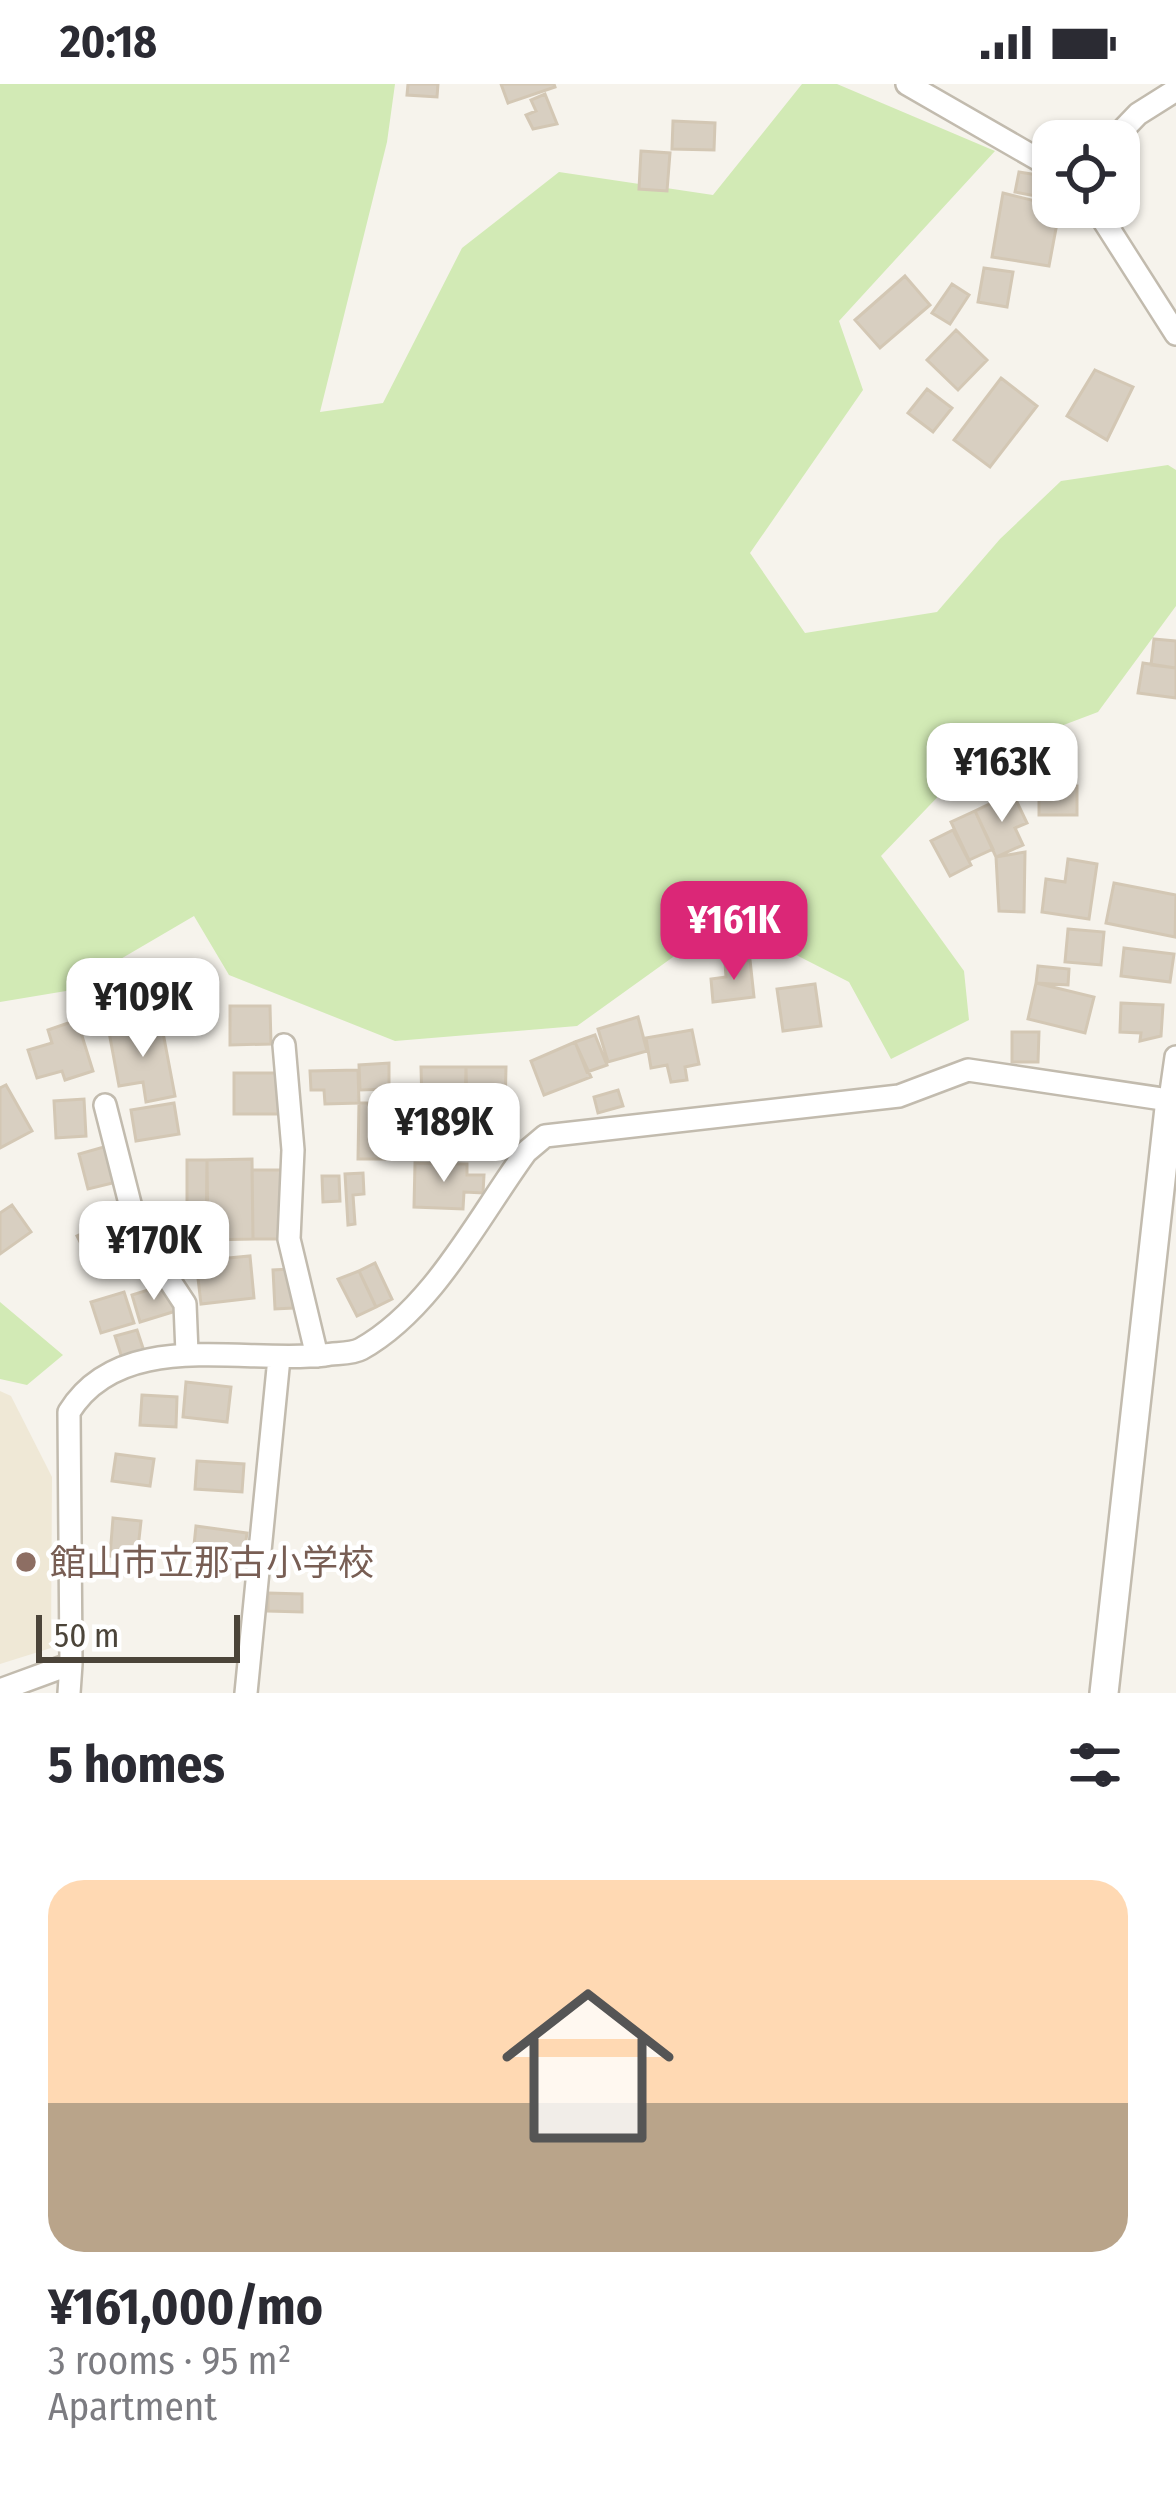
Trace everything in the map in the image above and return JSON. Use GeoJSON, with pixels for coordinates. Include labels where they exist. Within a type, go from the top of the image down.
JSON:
{"type":"FeatureCollection","features":[{"type":"Feature","properties":{"kind":"street"},"geometry":{"type":"LineString","coordinates":[[907,84],[1032,156]]}},
{"type":"Feature","properties":{"kind":"street"},"geometry":{"type":"LineString","coordinates":[[1132,120],[1176,90]]}},
{"type":"Feature","properties":{"kind":"street"},"geometry":{"type":"LineString","coordinates":[[1108,228],[1176,334]]}},
{"type":"Feature","properties":{"kind":"street"},"geometry":{"type":"LineString","coordinates":[[284,1045],[293,1150],[289,1239],[317,1356]]}},
{"type":"Feature","properties":{"kind":"street"},"geometry":{"type":"LineString","coordinates":[[1104,1693],[1176,1057]]}},
{"type":"Feature","properties":{"kind":"street"},"geometry":{"type":"LineString","coordinates":[[69,1693],[69,1412],[86,1385],[127,1366],[187,1354],[278,1358],[359,1351],[428,1291],[526,1152],[545,1136],[899,1096],[968,1070],[1173,1100]]}},
{"type":"Feature","properties":{"kind":"street"},"geometry":{"type":"LineString","coordinates":[[105,1105],[137,1231],[184,1304],[187,1354]]}},
{"type":"Feature","properties":{"kind":"street"},"geometry":{"type":"LineString","coordinates":[[246,1693],[278,1358]]}},
{"type":"Feature","properties":{"kind":"street"},"geometry":{"type":"LineString","coordinates":[[0,1690],[71,1664]]}},
{"type":"Feature","properties":{"kind":"shaded area","name":"館山市立那古小学校"},"geometry":{"type":"Polygon","coordinates":[[[0,1391],[11,1396],[52,1477],[51,1648],[0,1664],[0,1391]]]}},
{"type":"Feature","properties":{"kind":"green space"},"geometry":{"type":"Polygon","coordinates":[[[0,84],[395,84],[387,142],[320,412],[383,403],[462,248],[559,172],[713,195],[802,84],[837,84],[995,151],[839,321],[863,390],[750,553],[805,633],[937,612],[1000,539],[1061,481],[1168,465],[1176,470],[1176,606],[1098,712],[974,759],[881,856],[964,971],[969,1020],[891,1059],[849,982],[726,919],[577,1026],[395,1041],[229,975],[194,916],[66,991],[0,1002],[0,84]]]}},
{"type":"Feature","properties":{"kind":"green space"},"geometry":{"type":"Polygon","coordinates":[[[0,1302],[63,1355],[27,1385],[0,1379],[0,1302]]]}},
{"type":"Feature","properties":{"kind":"building"},"geometry":{"type":"Polygon","coordinates":[[[408,84],[438,84],[437,97],[407,95],[408,84]]]}},
{"type":"Feature","properties":{"kind":"building"},"geometry":{"type":"Polygon","coordinates":[[[501,84],[554,84],[555,87],[508,103],[501,84]]]}},
{"type":"Feature","properties":{"kind":"building"},"geometry":{"type":"Polygon","coordinates":[[[545,94],[557,124],[533,129],[526,115],[536,111],[531,100],[545,94]]]}},
{"type":"Feature","properties":{"kind":"building"},"geometry":{"type":"Polygon","coordinates":[[[673,121],[715,123],[714,150],[672,149],[673,121]]]}},
{"type":"Feature","properties":{"kind":"building"},"geometry":{"type":"Polygon","coordinates":[[[641,151],[670,153],[667,191],[639,189],[641,151]]]}},
{"type":"Feature","properties":{"kind":"building"},"geometry":{"type":"Polygon","coordinates":[[[1019,172],[1032,174],[1032,195],[1015,192],[1019,172]]]}},
{"type":"Feature","properties":{"kind":"building"},"geometry":{"type":"Polygon","coordinates":[[[1003,193],[1032,200],[1032,228],[1056,228],[1049,266],[992,257],[1003,193]]]}},
{"type":"Feature","properties":{"kind":"building"},"geometry":{"type":"Polygon","coordinates":[[[984,268],[1013,272],[1007,307],[978,302],[984,268]]]}},
{"type":"Feature","properties":{"kind":"building"},"geometry":{"type":"Polygon","coordinates":[[[905,276],[930,305],[880,348],[855,320],[905,276]]]}},
{"type":"Feature","properties":{"kind":"building"},"geometry":{"type":"Polygon","coordinates":[[[952,284],[969,295],[950,324],[932,313],[952,284]]]}},
{"type":"Feature","properties":{"kind":"building"},"geometry":{"type":"Polygon","coordinates":[[[956,330],[987,360],[958,390],[927,360],[956,330]]]}},
{"type":"Feature","properties":{"kind":"building"},"geometry":{"type":"Polygon","coordinates":[[[1095,370],[1133,387],[1107,440],[1067,416],[1095,370]]]}},
{"type":"Feature","properties":{"kind":"building"},"geometry":{"type":"Polygon","coordinates":[[[1001,378],[1037,406],[990,467],[954,440],[1001,378]]]}},
{"type":"Feature","properties":{"kind":"building"},"geometry":{"type":"Polygon","coordinates":[[[927,389],[952,408],[933,432],[908,413],[927,389]]]}},
{"type":"Feature","properties":{"kind":"building"},"geometry":{"type":"Polygon","coordinates":[[[1154,639],[1176,641],[1176,668],[1151,665],[1154,639]]]}},
{"type":"Feature","properties":{"kind":"building"},"geometry":{"type":"Polygon","coordinates":[[[1143,663],[1176,668],[1176,698],[1138,693],[1143,663]]]}},
{"type":"Feature","properties":{"kind":"building"},"geometry":{"type":"Polygon","coordinates":[[[1037,755],[1075,756],[1075,771],[1037,771],[1037,755]]]}},
{"type":"Feature","properties":{"kind":"building"},"geometry":{"type":"Polygon","coordinates":[[[1039,786],[1077,786],[1077,815],[1039,815],[1039,786]]]}},
{"type":"Feature","properties":{"kind":"building"},"geometry":{"type":"Polygon","coordinates":[[[1006,796],[1009,803],[1016,800],[1027,823],[1015,828],[1023,845],[996,857],[975,811],[1006,796]]]}},
{"type":"Feature","properties":{"kind":"building"},"geometry":{"type":"Polygon","coordinates":[[[975,811],[993,849],[969,860],[951,822],[975,811]]]}},
{"type":"Feature","properties":{"kind":"building"},"geometry":{"type":"Polygon","coordinates":[[[953,830],[971,865],[950,876],[931,841],[953,830]]]}},
{"type":"Feature","properties":{"kind":"building"},"geometry":{"type":"Polygon","coordinates":[[[1025,852],[1024,912],[999,911],[996,857],[1025,852]]]}},
{"type":"Feature","properties":{"kind":"building"},"geometry":{"type":"Polygon","coordinates":[[[1068,859],[1097,864],[1089,919],[1042,912],[1046,879],[1065,882],[1068,859]]]}},
{"type":"Feature","properties":{"kind":"building"},"geometry":{"type":"Polygon","coordinates":[[[1114,883],[1176,895],[1175,937],[1106,923],[1114,883]]]}},
{"type":"Feature","properties":{"kind":"building"},"geometry":{"type":"Polygon","coordinates":[[[1068,929],[1104,932],[1101,965],[1065,962],[1068,929]]]}},
{"type":"Feature","properties":{"kind":"building"},"geometry":{"type":"Polygon","coordinates":[[[1124,948],[1174,954],[1170,982],[1121,976],[1124,948]]]}},
{"type":"Feature","properties":{"kind":"building"},"geometry":{"type":"Polygon","coordinates":[[[750,960],[754,997],[713,1002],[711,979],[726,977],[725,963],[750,960]]]}},
{"type":"Feature","properties":{"kind":"building"},"geometry":{"type":"Polygon","coordinates":[[[1038,966],[1069,969],[1068,985],[1036,983],[1038,966]]]}},
{"type":"Feature","properties":{"kind":"building"},"geometry":{"type":"Polygon","coordinates":[[[1036,983],[1094,997],[1085,1033],[1028,1019],[1036,983]]]}},
{"type":"Feature","properties":{"kind":"building"},"geometry":{"type":"Polygon","coordinates":[[[815,984],[821,1026],[783,1031],[777,989],[815,984]]]}},
{"type":"Feature","properties":{"kind":"building"},"geometry":{"type":"Polygon","coordinates":[[[1121,1003],[1163,1005],[1161,1036],[1140,1041],[1141,1033],[1120,1032],[1121,1003]]]}},
{"type":"Feature","properties":{"kind":"building"},"geometry":{"type":"Polygon","coordinates":[[[230,1006],[270,1006],[271,1044],[230,1045],[230,1006]]]}},
{"type":"Feature","properties":{"kind":"building"},"geometry":{"type":"Polygon","coordinates":[[[638,1017],[647,1051],[608,1062],[598,1029],[638,1017]]]}},
{"type":"Feature","properties":{"kind":"building"},"geometry":{"type":"Polygon","coordinates":[[[77,1020],[93,1071],[65,1080],[62,1071],[37,1078],[28,1050],[52,1043],[48,1030],[77,1020]]]}},
{"type":"Feature","properties":{"kind":"building"},"geometry":{"type":"Polygon","coordinates":[[[161,1022],[175,1096],[146,1102],[143,1082],[119,1086],[109,1032],[161,1022]]]}},
{"type":"Feature","properties":{"kind":"building"},"geometry":{"type":"Polygon","coordinates":[[[692,1030],[699,1064],[685,1067],[687,1080],[671,1082],[667,1065],[651,1068],[646,1038],[692,1030]]]}},
{"type":"Feature","properties":{"kind":"building"},"geometry":{"type":"Polygon","coordinates":[[[1012,1032],[1039,1032],[1038,1062],[1012,1062],[1012,1032]]]}},
{"type":"Feature","properties":{"kind":"building"},"geometry":{"type":"Polygon","coordinates":[[[595,1035],[607,1065],[587,1072],[575,1042],[595,1035]]]}},
{"type":"Feature","properties":{"kind":"building"},"geometry":{"type":"Polygon","coordinates":[[[575,1042],[591,1077],[544,1095],[531,1061],[575,1042]]]}},
{"type":"Feature","properties":{"kind":"building"},"geometry":{"type":"Polygon","coordinates":[[[389,1063],[389,1089],[360,1090],[359,1065],[389,1063]]]}},
{"type":"Feature","properties":{"kind":"building"},"geometry":{"type":"Polygon","coordinates":[[[421,1067],[466,1067],[467,1116],[449,1116],[449,1103],[422,1104],[421,1067]]]}},
{"type":"Feature","properties":{"kind":"building"},"geometry":{"type":"Polygon","coordinates":[[[466,1067],[506,1067],[505,1109],[465,1108],[466,1067]]]}},
{"type":"Feature","properties":{"kind":"building"},"geometry":{"type":"Polygon","coordinates":[[[358,1070],[359,1103],[325,1104],[324,1090],[311,1090],[310,1071],[358,1070]]]}},
{"type":"Feature","properties":{"kind":"building"},"geometry":{"type":"Polygon","coordinates":[[[234,1073],[280,1073],[280,1114],[234,1114],[234,1073]]]}},
{"type":"Feature","properties":{"kind":"building"},"geometry":{"type":"Polygon","coordinates":[[[6,1085],[32,1131],[0,1148],[0,1088],[6,1085]]]}},
{"type":"Feature","properties":{"kind":"building"},"geometry":{"type":"Polygon","coordinates":[[[618,1090],[623,1106],[598,1113],[594,1097],[618,1090]]]}},
{"type":"Feature","properties":{"kind":"building"},"geometry":{"type":"Polygon","coordinates":[[[84,1099],[86,1136],[56,1138],[54,1101],[84,1099]]]}},
{"type":"Feature","properties":{"kind":"building"},"geometry":{"type":"Polygon","coordinates":[[[174,1103],[179,1134],[136,1141],[131,1110],[174,1103]]]}},
{"type":"Feature","properties":{"kind":"building"},"geometry":{"type":"Polygon","coordinates":[[[359,1103],[396,1103],[395,1159],[358,1159],[359,1103]]]}},
{"type":"Feature","properties":{"kind":"building"},"geometry":{"type":"Polygon","coordinates":[[[107,1146],[117,1182],[88,1189],[79,1154],[107,1146]]]}},
{"type":"Feature","properties":{"kind":"building"},"geometry":{"type":"Polygon","coordinates":[[[252,1159],[253,1239],[208,1240],[207,1160],[252,1159]]]}},
{"type":"Feature","properties":{"kind":"building"},"geometry":{"type":"Polygon","coordinates":[[[187,1160],[207,1160],[206,1233],[187,1233],[187,1160]]]}},
{"type":"Feature","properties":{"kind":"building"},"geometry":{"type":"Polygon","coordinates":[[[415,1163],[467,1164],[467,1175],[484,1175],[483,1193],[464,1192],[463,1209],[414,1207],[415,1163]]]}},
{"type":"Feature","properties":{"kind":"building"},"geometry":{"type":"Polygon","coordinates":[[[252,1170],[288,1170],[289,1239],[253,1239],[252,1170]]]}},
{"type":"Feature","properties":{"kind":"building"},"geometry":{"type":"Polygon","coordinates":[[[363,1173],[364,1194],[353,1195],[355,1224],[348,1225],[345,1174],[363,1173]]]}},
{"type":"Feature","properties":{"kind":"building"},"geometry":{"type":"Polygon","coordinates":[[[322,1176],[339,1176],[340,1201],[323,1202],[322,1176]]]}},
{"type":"Feature","properties":{"kind":"building"},"geometry":{"type":"Polygon","coordinates":[[[12,1205],[31,1232],[0,1254],[0,1213],[12,1205]]]}},
{"type":"Feature","properties":{"kind":"building"},"geometry":{"type":"Polygon","coordinates":[[[105,1223],[121,1253],[93,1267],[77,1236],[105,1223]]]}},
{"type":"Feature","properties":{"kind":"building"},"geometry":{"type":"Polygon","coordinates":[[[250,1256],[254,1298],[201,1304],[196,1261],[250,1256]]]}},
{"type":"Feature","properties":{"kind":"building"},"geometry":{"type":"Polygon","coordinates":[[[375,1263],[392,1299],[376,1307],[359,1271],[375,1263]]]}},
{"type":"Feature","properties":{"kind":"building"},"geometry":{"type":"Polygon","coordinates":[[[290,1269],[293,1308],[275,1309],[273,1270],[290,1269]]]}},
{"type":"Feature","properties":{"kind":"building"},"geometry":{"type":"Polygon","coordinates":[[[359,1271],[376,1307],[357,1316],[338,1279],[359,1271]]]}},
{"type":"Feature","properties":{"kind":"building"},"geometry":{"type":"Polygon","coordinates":[[[167,1284],[176,1311],[140,1322],[132,1295],[167,1284]]]}},
{"type":"Feature","properties":{"kind":"building"},"geometry":{"type":"Polygon","coordinates":[[[124,1292],[134,1323],[101,1333],[91,1302],[124,1292]]]}},
{"type":"Feature","properties":{"kind":"building"},"geometry":{"type":"Polygon","coordinates":[[[137,1330],[144,1351],[122,1358],[115,1336],[137,1330]]]}},
{"type":"Feature","properties":{"kind":"building"},"geometry":{"type":"Polygon","coordinates":[[[186,1382],[231,1387],[227,1422],[183,1417],[186,1382]]]}},
{"type":"Feature","properties":{"kind":"building"},"geometry":{"type":"Polygon","coordinates":[[[142,1395],[177,1397],[176,1427],[140,1425],[142,1395]]]}},
{"type":"Feature","properties":{"kind":"building"},"geometry":{"type":"Polygon","coordinates":[[[116,1454],[154,1459],[150,1486],[112,1481],[116,1454]]]}},
{"type":"Feature","properties":{"kind":"building"},"geometry":{"type":"Polygon","coordinates":[[[197,1461],[244,1464],[242,1492],[195,1489],[197,1461]]]}},
{"type":"Feature","properties":{"kind":"building"},"geometry":{"type":"Polygon","coordinates":[[[113,1518],[141,1521],[137,1558],[110,1556],[113,1518]]]}},
{"type":"Feature","properties":{"kind":"building"},"geometry":{"type":"Polygon","coordinates":[[[196,1526],[247,1533],[243,1561],[193,1555],[196,1526]]]}},
{"type":"Feature","properties":{"kind":"building"},"geometry":{"type":"Polygon","coordinates":[[[268,1593],[302,1594],[302,1612],[268,1611],[268,1593]]]}},
{"type":"Feature","properties":{"kind":"place","name":"館山市立那古小学校"},"geometry":{"type":"Point","coordinates":[26,1562]}}]}
